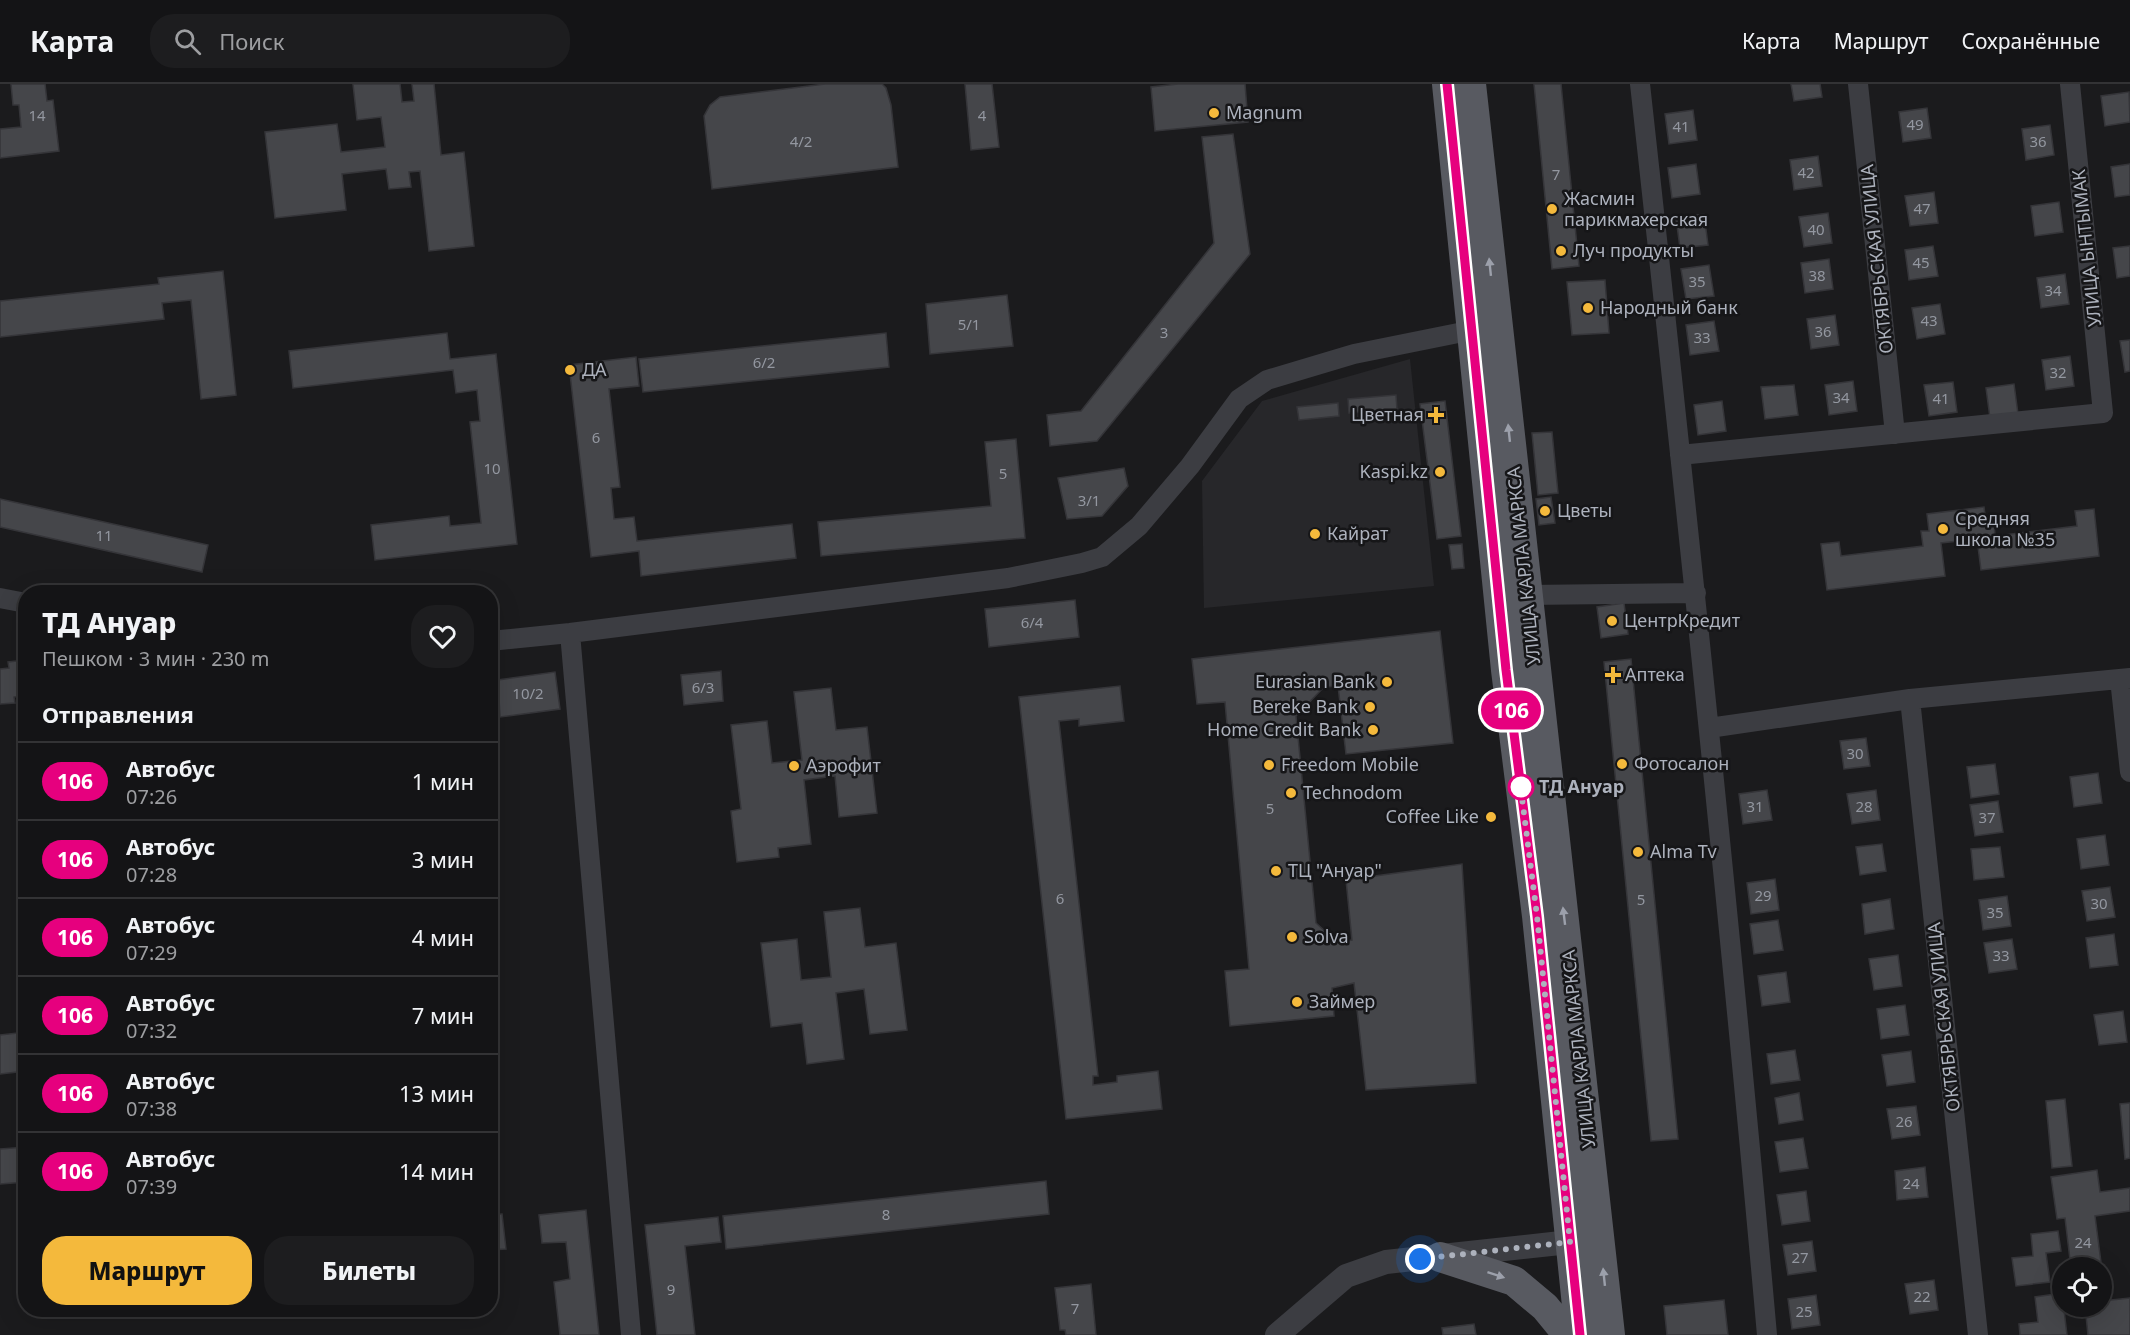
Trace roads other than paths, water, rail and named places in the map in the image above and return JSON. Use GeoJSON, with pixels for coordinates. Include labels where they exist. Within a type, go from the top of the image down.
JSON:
{"type":"FeatureCollection","features":[{"type":"Feature","properties":{"kind":"main road","name":"УЛИЦА КАРЛА МАРКСА"},"geometry":{"type":"LineString","coordinates":[[1447,84],[1527,595],[1610,1335]]}},
{"type":"Feature","properties":{"kind":"main road","name":"УЛИЦА КАРЛА МАРКСА"},"geometry":{"type":"LineString","coordinates":[[1471,84],[1506,670],[1537,916],[1580,1335]]}},
{"type":"Feature","properties":{"kind":"main road"},"geometry":{"type":"LineString","coordinates":[[1440,1257],[1514,1281],[1545,1307],[1568,1335]]}},
{"type":"Feature","properties":{"kind":"street"},"geometry":{"type":"LineString","coordinates":[[1640,84],[1696,593],[1745,1086],[1767,1335]]}},
{"type":"Feature","properties":{"kind":"street","name":"ОКТЯБРЬСКАЯ УЛИЦА"},"geometry":{"type":"LineString","coordinates":[[1858,84],[1895,434]]}},
{"type":"Feature","properties":{"kind":"street","name":"УЛИЦА ЫНТЫМАК"},"geometry":{"type":"LineString","coordinates":[[1895,434],[2103,413],[2070,84]]}},
{"type":"Feature","properties":{"kind":"street"},"geometry":{"type":"LineString","coordinates":[[498,639],[570,633],[1008,578],[1102,557],[1138,526],[1190,466],[1239,399],[1268,380],[1354,354],[1484,328]]}},
{"type":"Feature","properties":{"kind":"street"},"geometry":{"type":"LineString","coordinates":[[1680,455],[1895,434]]}},
{"type":"Feature","properties":{"kind":"street"},"geometry":{"type":"LineString","coordinates":[[1527,595],[1696,593]]}},
{"type":"Feature","properties":{"kind":"street"},"geometry":{"type":"LineString","coordinates":[[0,598],[18,601]]}},
{"type":"Feature","properties":{"kind":"street"},"geometry":{"type":"LineString","coordinates":[[570,633],[631,1335]]}},
{"type":"Feature","properties":{"kind":"street"},"geometry":{"type":"LineString","coordinates":[[1709,728],[1910,699],[2125,678],[2130,772]]}},
{"type":"Feature","properties":{"kind":"street","name":"ОКТЯБРЬСКАЯ УЛИЦА"},"geometry":{"type":"LineString","coordinates":[[1910,699],[1978,1335]]}},
{"type":"Feature","properties":{"kind":"street"},"geometry":{"type":"LineString","coordinates":[[1277,1335],[1346,1276],[1386,1262],[1600,1239]]}},
{"type":"Feature","properties":{"kind":"place","name":"Magnum"},"geometry":{"type":"Point","coordinates":[1214,113]}},
{"type":"Feature","properties":{"kind":"place","name":"Жасмин парикмахерская"},"geometry":{"type":"Point","coordinates":[1552,209]}},
{"type":"Feature","properties":{"kind":"place","name":"Луч продукты"},"geometry":{"type":"Point","coordinates":[1561,251]}},
{"type":"Feature","properties":{"kind":"place","name":"Народный банк"},"geometry":{"type":"Point","coordinates":[1588,308]}},
{"type":"Feature","properties":{"kind":"place","name":"ДА"},"geometry":{"type":"Point","coordinates":[570,370]}},
{"type":"Feature","properties":{"kind":"place","name":"Цветная"},"geometry":{"type":"Point","coordinates":[1436,415]}},
{"type":"Feature","properties":{"kind":"place","name":"Kaspi.kz"},"geometry":{"type":"Point","coordinates":[1440,472]}},
{"type":"Feature","properties":{"kind":"place","name":"Цветы"},"geometry":{"type":"Point","coordinates":[1545,511]}},
{"type":"Feature","properties":{"kind":"place","name":"Средняя школа №35"},"geometry":{"type":"Point","coordinates":[1943,529]}},
{"type":"Feature","properties":{"kind":"place","name":"Кайрат"},"geometry":{"type":"Point","coordinates":[1315,534]}},
{"type":"Feature","properties":{"kind":"place","name":"ЦентрКредит"},"geometry":{"type":"Point","coordinates":[1612,621]}},
{"type":"Feature","properties":{"kind":"place","name":"Аптека"},"geometry":{"type":"Point","coordinates":[1613,675]}},
{"type":"Feature","properties":{"kind":"place","name":"Eurasian Bank"},"geometry":{"type":"Point","coordinates":[1387,682]}},
{"type":"Feature","properties":{"kind":"place","name":"Bereke Bank"},"geometry":{"type":"Point","coordinates":[1370,707]}},
{"type":"Feature","properties":{"kind":"place","name":"Home Credit Bank"},"geometry":{"type":"Point","coordinates":[1373,730]}},
{"type":"Feature","properties":{"kind":"place","name":"Фотосалон"},"geometry":{"type":"Point","coordinates":[1622,764]}},
{"type":"Feature","properties":{"kind":"place","name":"Freedom Mobile"},"geometry":{"type":"Point","coordinates":[1269,765]}},
{"type":"Feature","properties":{"kind":"place","name":"Аэрофит"},"geometry":{"type":"Point","coordinates":[794,766]}},
{"type":"Feature","properties":{"kind":"place","name":"ТД Ануар"},"geometry":{"type":"Point","coordinates":[1521,787]}},
{"type":"Feature","properties":{"kind":"place","name":"Technodom"},"geometry":{"type":"Point","coordinates":[1291,793]}},
{"type":"Feature","properties":{"kind":"place","name":"Coffee Like"},"geometry":{"type":"Point","coordinates":[1491,817]}},
{"type":"Feature","properties":{"kind":"place","name":"Alma Tv"},"geometry":{"type":"Point","coordinates":[1638,852]}},
{"type":"Feature","properties":{"kind":"place","name":"ТЦ \"Ануар\""},"geometry":{"type":"Point","coordinates":[1276,871]}},
{"type":"Feature","properties":{"kind":"place","name":"Solva"},"geometry":{"type":"Point","coordinates":[1292,937]}},
{"type":"Feature","properties":{"kind":"place","name":"Займер"},"geometry":{"type":"Point","coordinates":[1297,1002]}}]}
